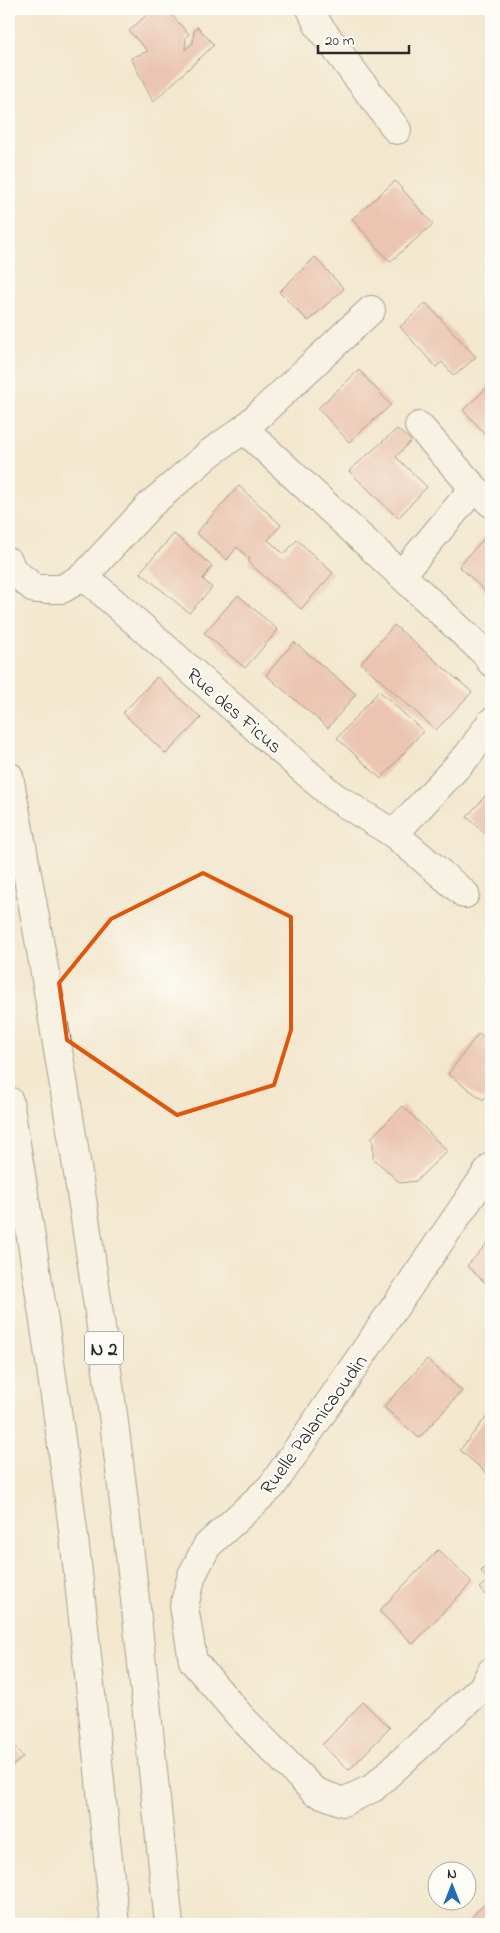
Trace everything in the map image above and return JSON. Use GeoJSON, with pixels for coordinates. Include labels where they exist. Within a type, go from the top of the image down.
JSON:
{"type":"FeatureCollection","features":[{"type":"Feature","properties":{"kind":"main road"},"geometry":{"type":"LineString","coordinates":[[310,9],[318,25],[397,130]]}},
{"type":"Feature","properties":{"kind":"main road"},"geometry":{"type":"LineString","coordinates":[[9,562],[11,569],[35,589],[62,589],[84,576],[150,505],[210,453],[244,429],[371,310]]}},
{"type":"Feature","properties":{"kind":"main road"},"geometry":{"type":"LineString","coordinates":[[402,574],[483,495],[419,426]]}},
{"type":"Feature","properties":{"kind":"main road"},"geometry":{"type":"LineString","coordinates":[[244,429],[402,574],[486,654],[491,662]]}},
{"type":"Feature","properties":{"kind":"main road","name":"Rue des Ficus"},"geometry":{"type":"LineString","coordinates":[[84,576],[333,796],[394,834],[465,894]]}},
{"type":"Feature","properties":{"kind":"main road"},"geometry":{"type":"LineString","coordinates":[[394,834],[469,754],[491,722]]}},
{"type":"Feature","properties":{"kind":"main road","name":"N 2"},"geometry":{"type":"LineString","coordinates":[[9,776],[78,1178],[106,1364],[142,1668],[169,1924]]}},
{"type":"Feature","properties":{"kind":"main road"},"geometry":{"type":"LineString","coordinates":[[9,1101],[40,1283],[58,1414],[74,1539],[115,1924]]}},
{"type":"Feature","properties":{"kind":"main road","name":"Ruelle Palanicaoudin"},"geometry":{"type":"LineString","coordinates":[[488,1685],[372,1788],[343,1802],[314,1791],[241,1717],[193,1661],[184,1606],[192,1575],[207,1546],[272,1486],[491,1167]]}},
{"type":"Feature","properties":{"kind":"highlighted area"},"geometry":{"type":"Polygon","coordinates":[[[203,873],[291,917],[291,1030],[274,1085],[177,1115],[67,1040],[59,983],[111,919],[203,873]]]}},
{"type":"Feature","properties":{"kind":"building"},"geometry":{"type":"Polygon","coordinates":[[[153,9],[166,9],[189,34],[186,37],[185,50],[193,43],[194,31],[198,27],[214,45],[153,102],[131,58],[148,51],[129,31],[153,9]]]}},
{"type":"Feature","properties":{"kind":"building"},"geometry":{"type":"Polygon","coordinates":[[[395,181],[433,224],[390,262],[352,219],[395,181]]]}},
{"type":"Feature","properties":{"kind":"building"},"geometry":{"type":"Polygon","coordinates":[[[315,257],[344,289],[308,321],[279,292],[315,257]]]}},
{"type":"Feature","properties":{"kind":"building"},"geometry":{"type":"Polygon","coordinates":[[[426,303],[476,357],[454,376],[442,362],[436,367],[400,327],[426,303]]]}},
{"type":"Feature","properties":{"kind":"building"},"geometry":{"type":"Polygon","coordinates":[[[359,370],[391,405],[349,442],[318,408],[359,370]]]}},
{"type":"Feature","properties":{"kind":"building"},"geometry":{"type":"Polygon","coordinates":[[[491,384],[491,440],[463,410],[491,384]]]}},
{"type":"Feature","properties":{"kind":"building"},"geometry":{"type":"Polygon","coordinates":[[[397,429],[411,441],[396,457],[427,487],[398,518],[349,471],[397,429]]]}},
{"type":"Feature","properties":{"kind":"building"},"geometry":{"type":"Polygon","coordinates":[[[239,486],[281,525],[268,540],[284,554],[297,540],[333,573],[301,609],[248,562],[250,559],[237,547],[227,560],[196,533],[239,486]]]}},
{"type":"Feature","properties":{"kind":"building"},"geometry":{"type":"Polygon","coordinates":[[[174,534],[212,566],[203,579],[212,588],[189,613],[140,572],[174,534]]]}},
{"type":"Feature","properties":{"kind":"building"},"geometry":{"type":"Polygon","coordinates":[[[487,535],[491,538],[491,597],[459,566],[487,535]]]}},
{"type":"Feature","properties":{"kind":"building"},"geometry":{"type":"Polygon","coordinates":[[[238,595],[278,630],[245,668],[204,633],[238,595]]]}},
{"type":"Feature","properties":{"kind":"building"},"geometry":{"type":"Polygon","coordinates":[[[394,625],[472,692],[436,730],[361,663],[394,625]]]}},
{"type":"Feature","properties":{"kind":"building"},"geometry":{"type":"Polygon","coordinates":[[[294,642],[356,694],[328,728],[266,675],[294,642]]]}},
{"type":"Feature","properties":{"kind":"building"},"geometry":{"type":"Polygon","coordinates":[[[157,677],[201,718],[166,754],[123,713],[157,677]]]}},
{"type":"Feature","properties":{"kind":"building"},"geometry":{"type":"Polygon","coordinates":[[[379,691],[423,731],[381,779],[337,738],[379,691]]]}},
{"type":"Feature","properties":{"kind":"building"},"geometry":{"type":"Polygon","coordinates":[[[491,789],[491,838],[467,817],[491,789]]]}},
{"type":"Feature","properties":{"kind":"building"},"geometry":{"type":"Polygon","coordinates":[[[479,1033],[491,1043],[491,1090],[483,1100],[448,1074],[479,1033]]]}},
{"type":"Feature","properties":{"kind":"building"},"geometry":{"type":"Polygon","coordinates":[[[403,1106],[447,1151],[416,1181],[400,1183],[373,1158],[373,1140],[371,1138],[403,1106]]]}},
{"type":"Feature","properties":{"kind":"building"},"geometry":{"type":"Polygon","coordinates":[[[491,1239],[491,1288],[467,1266],[491,1239]]]}},
{"type":"Feature","properties":{"kind":"building"},"geometry":{"type":"Polygon","coordinates":[[[427,1359],[462,1391],[419,1438],[384,1407],[427,1359]]]}},
{"type":"Feature","properties":{"kind":"building"},"geometry":{"type":"Polygon","coordinates":[[[489,1414],[491,1416],[491,1477],[460,1450],[489,1414]]]}},
{"type":"Feature","properties":{"kind":"building"},"geometry":{"type":"Polygon","coordinates":[[[438,1550],[472,1582],[413,1644],[379,1611],[438,1550]]]}},
{"type":"Feature","properties":{"kind":"building"},"geometry":{"type":"Polygon","coordinates":[[[491,1561],[491,1600],[479,1588],[489,1579],[481,1571],[491,1561]]]}},
{"type":"Feature","properties":{"kind":"building"},"geometry":{"type":"Polygon","coordinates":[[[363,1702],[390,1728],[349,1770],[322,1745],[363,1702]]]}},
{"type":"Feature","properties":{"kind":"building"},"geometry":{"type":"Polygon","coordinates":[[[9,1740],[23,1757],[9,1769],[9,1740]]]}},
{"type":"Feature","properties":{"kind":"building"},"geometry":{"type":"Polygon","coordinates":[[[491,1898],[491,1924],[474,1924],[469,1919],[491,1898]]]}}]}
